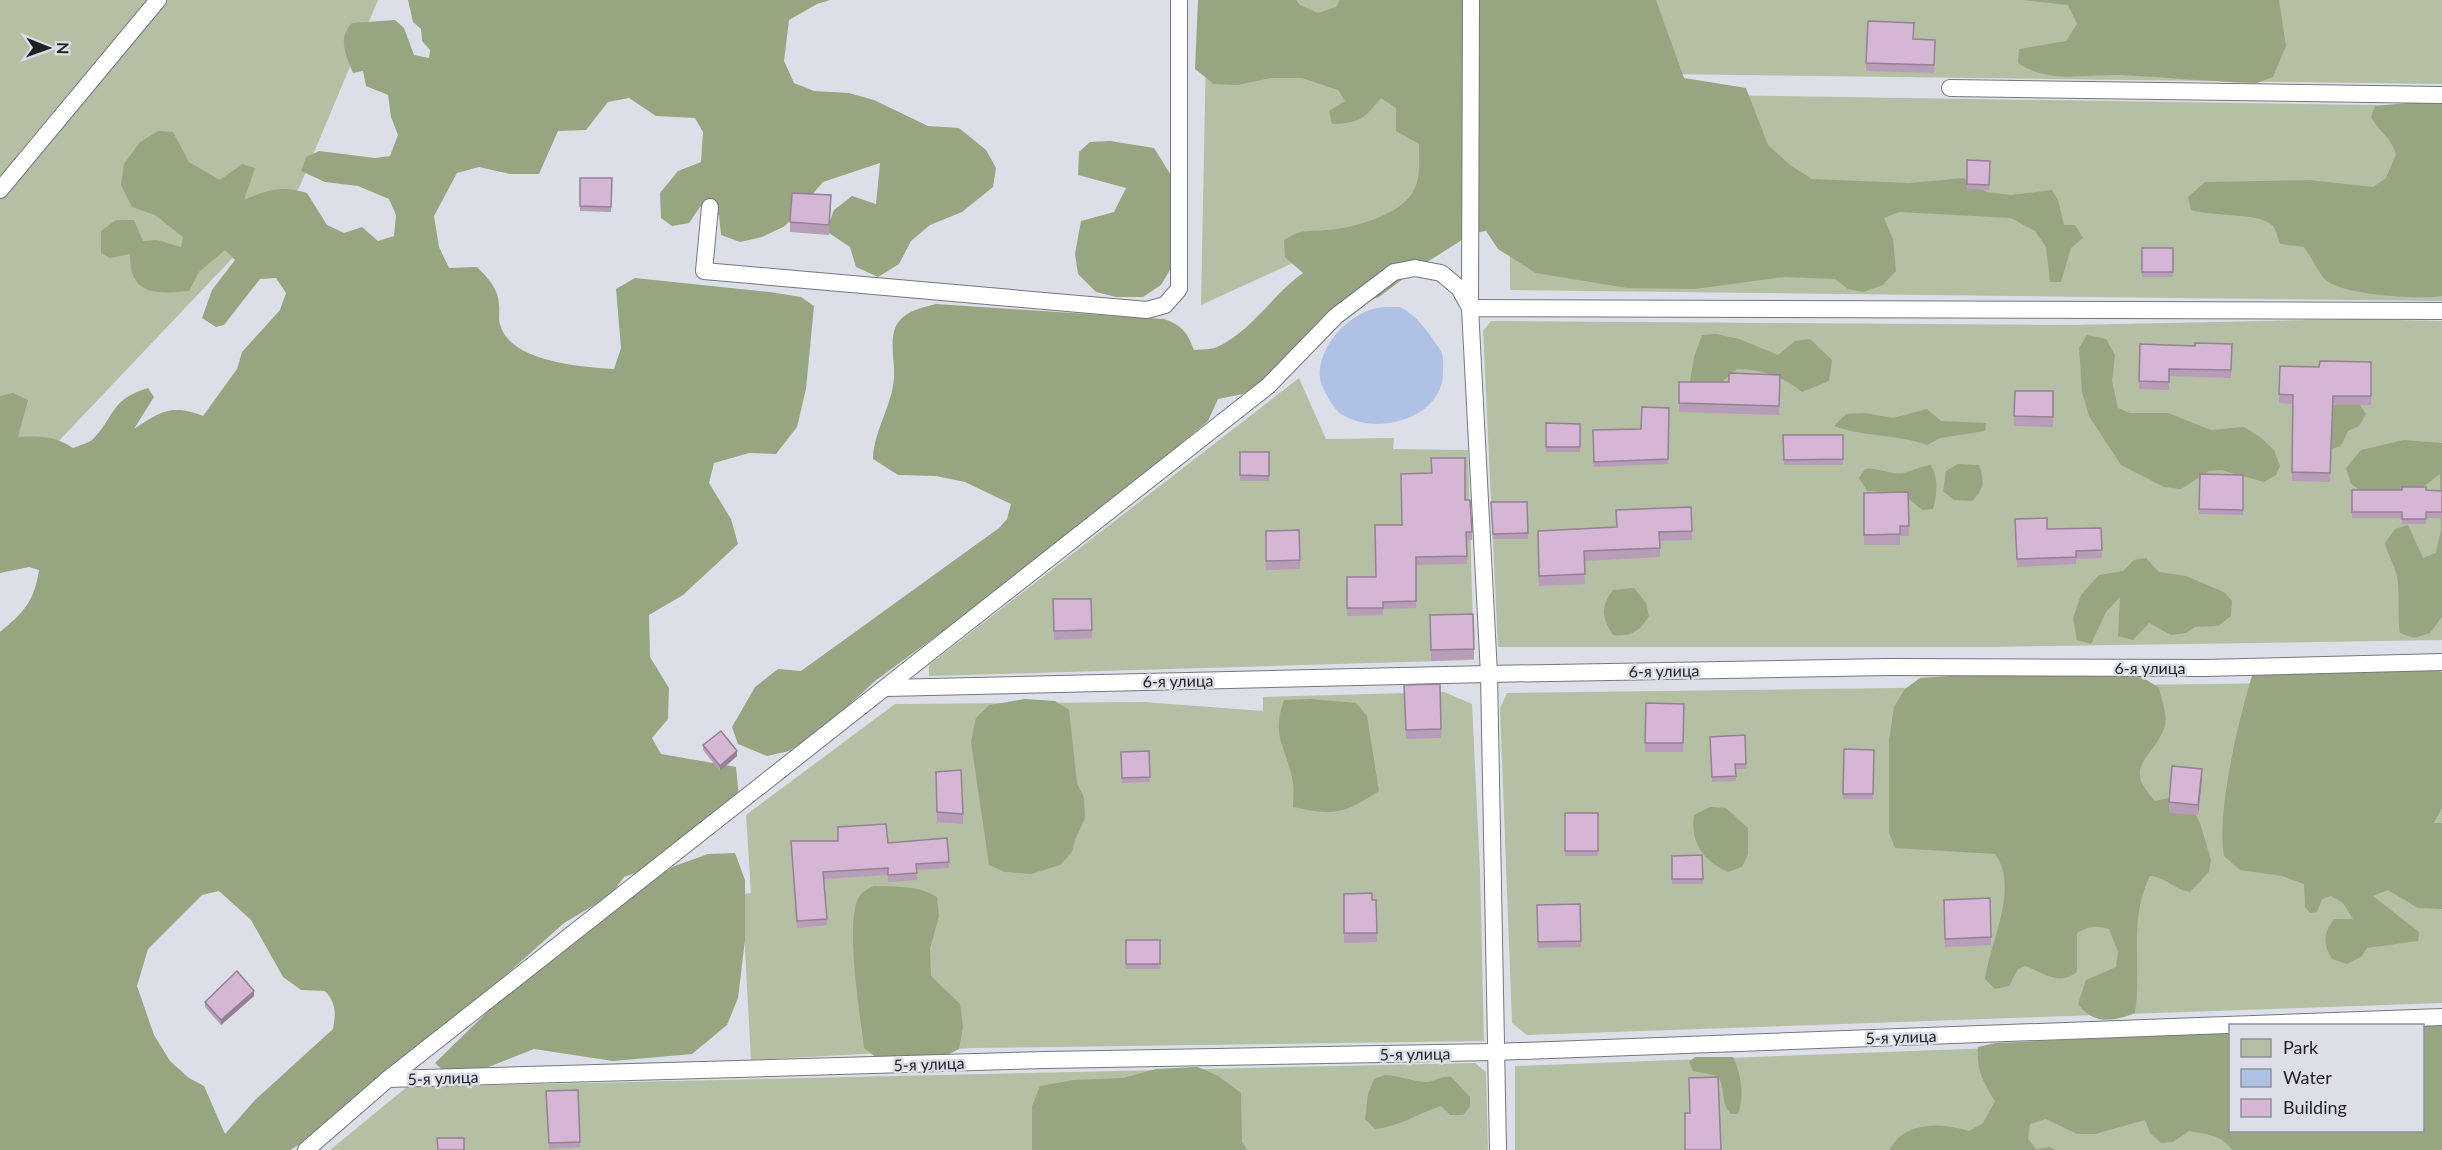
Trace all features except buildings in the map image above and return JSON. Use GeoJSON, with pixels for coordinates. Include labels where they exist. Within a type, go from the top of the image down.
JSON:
{"type":"FeatureCollection","features":[{"type":"Feature","properties":{"kind":"lane"},"geometry":{"type":"LineString","coordinates":[[0,190],[158,0]]}},
{"type":"Feature","properties":{"kind":"lane"},"geometry":{"type":"LineString","coordinates":[[710,207],[704,271],[1147,310],[1165,305],[1179,288],[1179,0]]}},
{"type":"Feature","properties":{"kind":"lane"},"geometry":{"type":"LineString","coordinates":[[1471,0],[1470,308],[1489,674],[1494,1052],[1498,1150]]}},
{"type":"Feature","properties":{"kind":"lane"},"geometry":{"type":"LineString","coordinates":[[1950,88],[2442,95]]}},
{"type":"Feature","properties":{"kind":"lane"},"geometry":{"type":"LineString","coordinates":[[306,1150],[388,1079],[1268,386],[1336,316],[1394,272],[1415,268],[1441,273],[1459,288],[1470,308]]}},
{"type":"Feature","properties":{"kind":"lane"},"geometry":{"type":"LineString","coordinates":[[1470,308],[2442,311]]}},
{"type":"Feature","properties":{"kind":"lane","name":"6-я улица"},"geometry":{"type":"LineString","coordinates":[[886,688],[1889,667],[2204,668],[2442,662]]}},
{"type":"Feature","properties":{"kind":"lane","name":"5-я улица"},"geometry":{"type":"LineString","coordinates":[[2252,1024],[2442,1017]]}},
{"type":"Feature","properties":{"kind":"lane","name":"5-я улица"},"geometry":{"type":"LineString","coordinates":[[388,1079],[1046,1060],[1494,1052],[2229,1025]]}},
{"type":"Feature","properties":{"kind":"green space"},"geometry":{"type":"Polygon","coordinates":[[[0,0],[378,0],[299,188],[0,503],[0,0]]]}},
{"type":"Feature","properties":{"kind":"green space"},"geometry":{"type":"Polygon","coordinates":[[[408,0],[830,0],[817,4],[789,20],[784,61],[794,83],[814,91],[849,93],[874,100],[928,126],[959,128],[986,150],[996,168],[993,187],[962,212],[930,225],[911,241],[899,264],[878,277],[856,267],[850,247],[826,231],[834,210],[852,196],[876,204],[880,163],[823,182],[785,226],[762,237],[740,242],[721,235],[719,216],[712,204],[700,207],[689,223],[672,226],[661,218],[660,193],[678,171],[701,162],[703,132],[695,118],[656,116],[629,98],[608,102],[586,130],[558,131],[539,174],[510,174],[479,167],[457,173],[434,216],[439,247],[449,268],[477,267],[492,284],[497,294],[499,322],[506,337],[517,347],[548,360],[614,369],[621,348],[616,289],[635,278],[770,292],[801,297],[814,306],[806,389],[797,427],[776,454],[749,453],[714,463],[709,483],[731,519],[738,544],[683,595],[649,615],[650,657],[669,688],[668,719],[652,738],[661,754],[736,767],[739,797],[657,865],[624,877],[611,895],[564,923],[469,1008],[311,1138],[290,1150],[0,1150],[0,632],[27,606],[39,570],[29,567],[0,573],[0,396],[13,393],[28,400],[18,437],[47,438],[60,441],[73,448],[92,440],[115,408],[127,397],[148,388],[154,397],[134,429],[167,411],[183,410],[203,416],[237,369],[242,352],[280,310],[286,293],[276,278],[260,279],[224,325],[216,327],[202,318],[212,290],[235,260],[225,250],[199,272],[189,291],[156,292],[140,285],[134,278],[130,254],[110,258],[101,253],[101,231],[116,220],[134,220],[143,241],[157,240],[181,247],[183,237],[155,215],[132,207],[121,185],[124,164],[140,142],[158,131],[173,132],[189,162],[220,180],[242,164],[255,168],[244,200],[283,189],[307,193],[327,225],[344,233],[362,227],[378,241],[394,236],[396,215],[389,199],[358,186],[325,182],[301,171],[306,157],[319,151],[375,158],[390,156],[398,135],[391,117],[388,95],[366,86],[363,71],[353,73],[344,47],[345,35],[352,23],[395,20],[404,28],[414,55],[429,58],[430,50],[422,41],[421,29],[413,22],[408,0]],[[219,891],[202,895],[148,949],[137,986],[154,1035],[170,1061],[189,1078],[204,1086],[225,1134],[255,1100],[333,1029],[334,1023],[335,1013],[329,995],[325,991],[301,990],[283,977],[251,920],[219,891]]]}},
{"type":"Feature","properties":{"kind":"green space"},"geometry":{"type":"Polygon","coordinates":[[[1198,0],[1296,0],[1300,5],[1318,13],[1336,7],[1340,0],[1656,0],[1684,78],[1746,88],[1768,145],[1790,165],[1812,179],[1909,183],[1964,178],[1987,192],[2011,195],[2052,190],[2058,200],[2064,225],[2075,225],[2083,238],[2071,248],[2061,282],[2050,282],[2046,247],[2035,231],[2011,218],[1899,212],[1884,218],[1893,239],[1896,271],[1883,285],[1863,292],[1848,289],[1835,279],[1784,277],[1695,289],[1627,288],[1536,273],[1498,249],[1486,231],[1473,233],[1416,269],[1379,297],[1342,309],[1317,323],[1310,349],[1243,394],[1218,399],[1208,421],[1049,553],[875,681],[827,725],[789,751],[767,756],[738,744],[732,727],[755,687],[778,669],[801,671],[999,528],[1007,519],[1011,504],[965,482],[936,476],[898,475],[873,459],[876,438],[893,388],[894,332],[899,321],[913,311],[936,304],[1164,319],[1184,330],[1194,350],[1215,348],[1241,332],[1303,273],[1285,257],[1284,240],[1301,232],[1338,229],[1376,219],[1399,207],[1414,190],[1419,174],[1419,144],[1396,131],[1396,108],[1381,98],[1361,118],[1332,124],[1329,111],[1345,101],[1338,90],[1302,78],[1271,78],[1238,85],[1214,84],[1195,69],[1198,0]]]}},
{"type":"Feature","properties":{"kind":"green space"},"geometry":{"type":"Polygon","coordinates":[[[1207,0],[1442,0],[1442,195],[1201,305],[1207,0]]]}},
{"type":"Feature","properties":{"kind":"green space"},"geometry":{"type":"Polygon","coordinates":[[[1503,0],[2442,0],[2442,84],[1508,72],[1503,0]]]}},
{"type":"Feature","properties":{"kind":"green space"},"geometry":{"type":"Polygon","coordinates":[[[2022,0],[2279,0],[2286,46],[2273,77],[2257,83],[2120,75],[2054,76],[2042,74],[2018,63],[2019,49],[2066,41],[2077,24],[2068,5],[2022,0]]]}},
{"type":"Feature","properties":{"kind":"green space"},"geometry":{"type":"Polygon","coordinates":[[[1509,92],[2442,106],[2442,301],[1510,290],[1509,92]]]}},
{"type":"Feature","properties":{"kind":"green space"},"geometry":{"type":"Polygon","coordinates":[[[2442,102],[2442,296],[2383,295],[2336,286],[2324,278],[2304,247],[2280,244],[2273,226],[2267,222],[2248,217],[2191,210],[2188,197],[2205,182],[2310,180],[2373,187],[2386,178],[2396,154],[2391,143],[2371,117],[2375,106],[2442,102]]]}},
{"type":"Feature","properties":{"kind":"green space"},"geometry":{"type":"Polygon","coordinates":[[[1110,141],[1154,148],[1174,180],[1174,263],[1161,285],[1143,297],[1116,297],[1096,292],[1078,274],[1075,254],[1081,221],[1114,212],[1126,188],[1078,175],[1079,152],[1090,142],[1110,141]]]}},
{"type":"Feature","properties":{"kind":"green space"},"geometry":{"type":"Polygon","coordinates":[[[2357,319],[2442,321],[2442,640],[1989,647],[1498,647],[1483,331],[1491,321],[2070,325],[2357,319]]]}},
{"type":"Feature","properties":{"kind":"green space"},"geometry":{"type":"Polygon","coordinates":[[[1716,334],[1739,339],[1778,355],[1795,341],[1810,339],[1832,360],[1829,381],[1802,392],[1771,374],[1737,369],[1723,381],[1721,405],[1686,405],[1694,357],[1702,335],[1716,334]]]}},
{"type":"Feature","properties":{"kind":"green space"},"geometry":{"type":"Polygon","coordinates":[[[2087,335],[2106,339],[2115,355],[2112,381],[2118,408],[2130,413],[2168,413],[2211,430],[2244,427],[2274,450],[2280,466],[2276,475],[2264,482],[2221,470],[2209,471],[2181,489],[2164,487],[2121,465],[2089,416],[2082,392],[2079,348],[2087,335]]]}},
{"type":"Feature","properties":{"kind":"green space"},"geometry":{"type":"Polygon","coordinates":[[[1299,378],[1326,439],[1394,438],[1393,449],[1468,450],[1474,660],[929,676],[929,665],[1299,378]]]}},
{"type":"Feature","properties":{"kind":"green space"},"geometry":{"type":"Polygon","coordinates":[[[2324,395],[2359,403],[2366,414],[2359,426],[2348,431],[2341,446],[2322,452],[2324,395]]]}},
{"type":"Feature","properties":{"kind":"green space"},"geometry":{"type":"Polygon","coordinates":[[[1927,409],[1941,421],[1986,423],[1985,431],[1940,438],[1927,445],[1834,426],[1846,414],[1864,413],[1893,418],[1927,409]]]}},
{"type":"Feature","properties":{"kind":"green space"},"geometry":{"type":"Polygon","coordinates":[[[2404,440],[2442,443],[2442,617],[2430,633],[2414,638],[2400,633],[2397,576],[2385,543],[2395,529],[2408,525],[2423,558],[2436,553],[2441,530],[2440,474],[2418,491],[2379,504],[2351,484],[2346,468],[2361,450],[2404,440]]]}},
{"type":"Feature","properties":{"kind":"green space"},"geometry":{"type":"Polygon","coordinates":[[[1958,464],[1979,465],[1982,485],[1972,501],[1954,500],[1943,491],[1946,471],[1958,464]]]}},
{"type":"Feature","properties":{"kind":"green space"},"geometry":{"type":"Polygon","coordinates":[[[1931,465],[1936,487],[1933,509],[1922,510],[1902,493],[1867,491],[1859,478],[1865,469],[1898,473],[1931,465]]]}},
{"type":"Feature","properties":{"kind":"green space"},"geometry":{"type":"Polygon","coordinates":[[[2146,558],[2159,572],[2186,576],[2224,592],[2232,601],[2231,616],[2218,626],[2195,627],[2186,633],[2171,635],[2149,623],[2133,640],[2118,636],[2120,597],[2106,612],[2091,644],[2077,640],[2073,618],[2081,595],[2099,575],[2123,571],[2134,560],[2146,558]]]}},
{"type":"Feature","properties":{"kind":"green space"},"geometry":{"type":"Polygon","coordinates":[[[1634,588],[1646,603],[1649,616],[1634,632],[1613,635],[1605,618],[1606,602],[1613,590],[1634,588]]]}},
{"type":"Feature","properties":{"kind":"green space"},"geometry":{"type":"Polygon","coordinates":[[[2282,669],[2436,669],[2442,672],[2442,808],[2434,823],[2442,823],[2442,909],[2418,908],[2388,890],[2373,896],[2419,932],[2418,941],[2367,948],[2361,957],[2347,964],[2332,959],[2327,949],[2326,939],[2330,924],[2334,919],[2353,919],[2343,903],[2331,896],[2322,899],[2317,912],[2310,913],[2305,907],[2304,884],[2282,876],[2240,870],[2224,856],[2222,838],[2226,791],[2235,741],[2252,676],[2282,669]]]}},
{"type":"Feature","properties":{"kind":"green space"},"geometry":{"type":"Polygon","coordinates":[[[1979,674],[2139,675],[2159,688],[2165,724],[2159,740],[2142,764],[2141,779],[2145,789],[2155,801],[2177,796],[2190,803],[2200,823],[2211,860],[2209,872],[2190,892],[2150,876],[2143,892],[2137,926],[2135,1013],[2104,1020],[2091,1016],[2078,1004],[2086,980],[2116,967],[2118,952],[2109,929],[2100,927],[2089,928],[2077,933],[2077,972],[2064,978],[2057,978],[2025,966],[2018,969],[2009,986],[1995,989],[1985,979],[2001,915],[2005,882],[2002,867],[1995,854],[1895,848],[1889,833],[1889,740],[1894,707],[1905,689],[1920,678],[1979,674]]]}},
{"type":"Feature","properties":{"kind":"green space"},"geometry":{"type":"Polygon","coordinates":[[[2442,681],[2442,1003],[1527,1035],[1512,1023],[1500,708],[1507,693],[2442,681]]]}},
{"type":"Feature","properties":{"kind":"green space"},"geometry":{"type":"Polygon","coordinates":[[[1444,692],[1472,704],[1480,870],[1484,1041],[973,1048],[751,1060],[742,894],[751,893],[746,815],[895,704],[1144,702],[1263,711],[1263,697],[1444,692]]]}},
{"type":"Feature","properties":{"kind":"green space"},"geometry":{"type":"Polygon","coordinates":[[[1025,699],[1055,701],[1069,710],[1077,783],[1084,798],[1085,818],[1072,852],[1060,865],[1031,874],[1005,872],[989,865],[971,742],[976,718],[989,705],[1025,699]]]}},
{"type":"Feature","properties":{"kind":"green space"},"geometry":{"type":"Polygon","coordinates":[[[1311,699],[1356,703],[1367,716],[1379,791],[1347,809],[1320,812],[1293,807],[1291,771],[1279,734],[1280,713],[1284,700],[1311,699]]]}},
{"type":"Feature","properties":{"kind":"green space"},"geometry":{"type":"Polygon","coordinates":[[[1710,807],[1726,808],[1748,828],[1748,854],[1742,867],[1728,872],[1719,868],[1700,850],[1694,834],[1694,815],[1710,807]]]}},
{"type":"Feature","properties":{"kind":"green space"},"geometry":{"type":"Polygon","coordinates":[[[735,853],[745,880],[745,940],[738,998],[727,1025],[692,1054],[613,1061],[534,1049],[468,1075],[447,1074],[435,1063],[518,982],[672,867],[708,854],[735,853]]]}},
{"type":"Feature","properties":{"kind":"green space"},"geometry":{"type":"Polygon","coordinates":[[[874,886],[922,890],[937,897],[939,916],[930,949],[931,976],[960,1004],[963,1027],[959,1049],[939,1059],[877,1058],[864,1048],[854,966],[853,921],[856,904],[862,893],[874,886]]]}},
{"type":"Feature","properties":{"kind":"green space"},"geometry":{"type":"Polygon","coordinates":[[[2442,1023],[2442,1150],[2232,1150],[2219,1138],[2189,1131],[2173,1142],[2161,1143],[2150,1133],[2145,1120],[2095,1134],[2077,1134],[2046,1119],[2030,1124],[2028,1139],[2036,1149],[2050,1147],[2056,1150],[1890,1150],[1904,1134],[1914,1129],[1936,1126],[1969,1131],[1983,1123],[1995,1101],[1981,1075],[1978,1047],[1995,1043],[2198,1034],[2229,1034],[2229,1132],[2424,1132],[2424,1026],[2442,1023]]]}},
{"type":"Feature","properties":{"kind":"green space"},"geometry":{"type":"Polygon","coordinates":[[[2229,1039],[2229,1132],[2424,1132],[2442,1150],[1515,1150],[1515,1066],[2229,1039]]]}},
{"type":"Feature","properties":{"kind":"green space"},"geometry":{"type":"Polygon","coordinates":[[[1695,1057],[1733,1057],[1741,1085],[1738,1114],[1731,1114],[1728,1109],[1718,1076],[1693,1071],[1689,1062],[1695,1057]]]}},
{"type":"Feature","properties":{"kind":"green space"},"geometry":{"type":"Polygon","coordinates":[[[1475,1063],[1486,1072],[1488,1150],[330,1150],[407,1087],[1475,1063]]]}},
{"type":"Feature","properties":{"kind":"green space"},"geometry":{"type":"Polygon","coordinates":[[[1198,1067],[1218,1076],[1241,1093],[1242,1142],[1247,1150],[1032,1150],[1032,1106],[1040,1086],[1074,1080],[1123,1078],[1156,1069],[1198,1067]]]}},
{"type":"Feature","properties":{"kind":"green space"},"geometry":{"type":"Polygon","coordinates":[[[1385,1075],[1424,1082],[1451,1077],[1470,1097],[1470,1106],[1463,1115],[1450,1115],[1441,1106],[1400,1123],[1375,1129],[1365,1119],[1368,1094],[1374,1079],[1385,1075]]]}},
{"type":"Feature","properties":{"kind":"water"},"geometry":{"type":"Polygon","coordinates":[[[1400,307],[1418,321],[1441,352],[1443,372],[1440,388],[1432,402],[1420,412],[1405,419],[1372,424],[1355,421],[1341,414],[1333,406],[1323,388],[1320,376],[1321,363],[1326,350],[1333,338],[1354,318],[1378,308],[1400,307]]]}}]}
